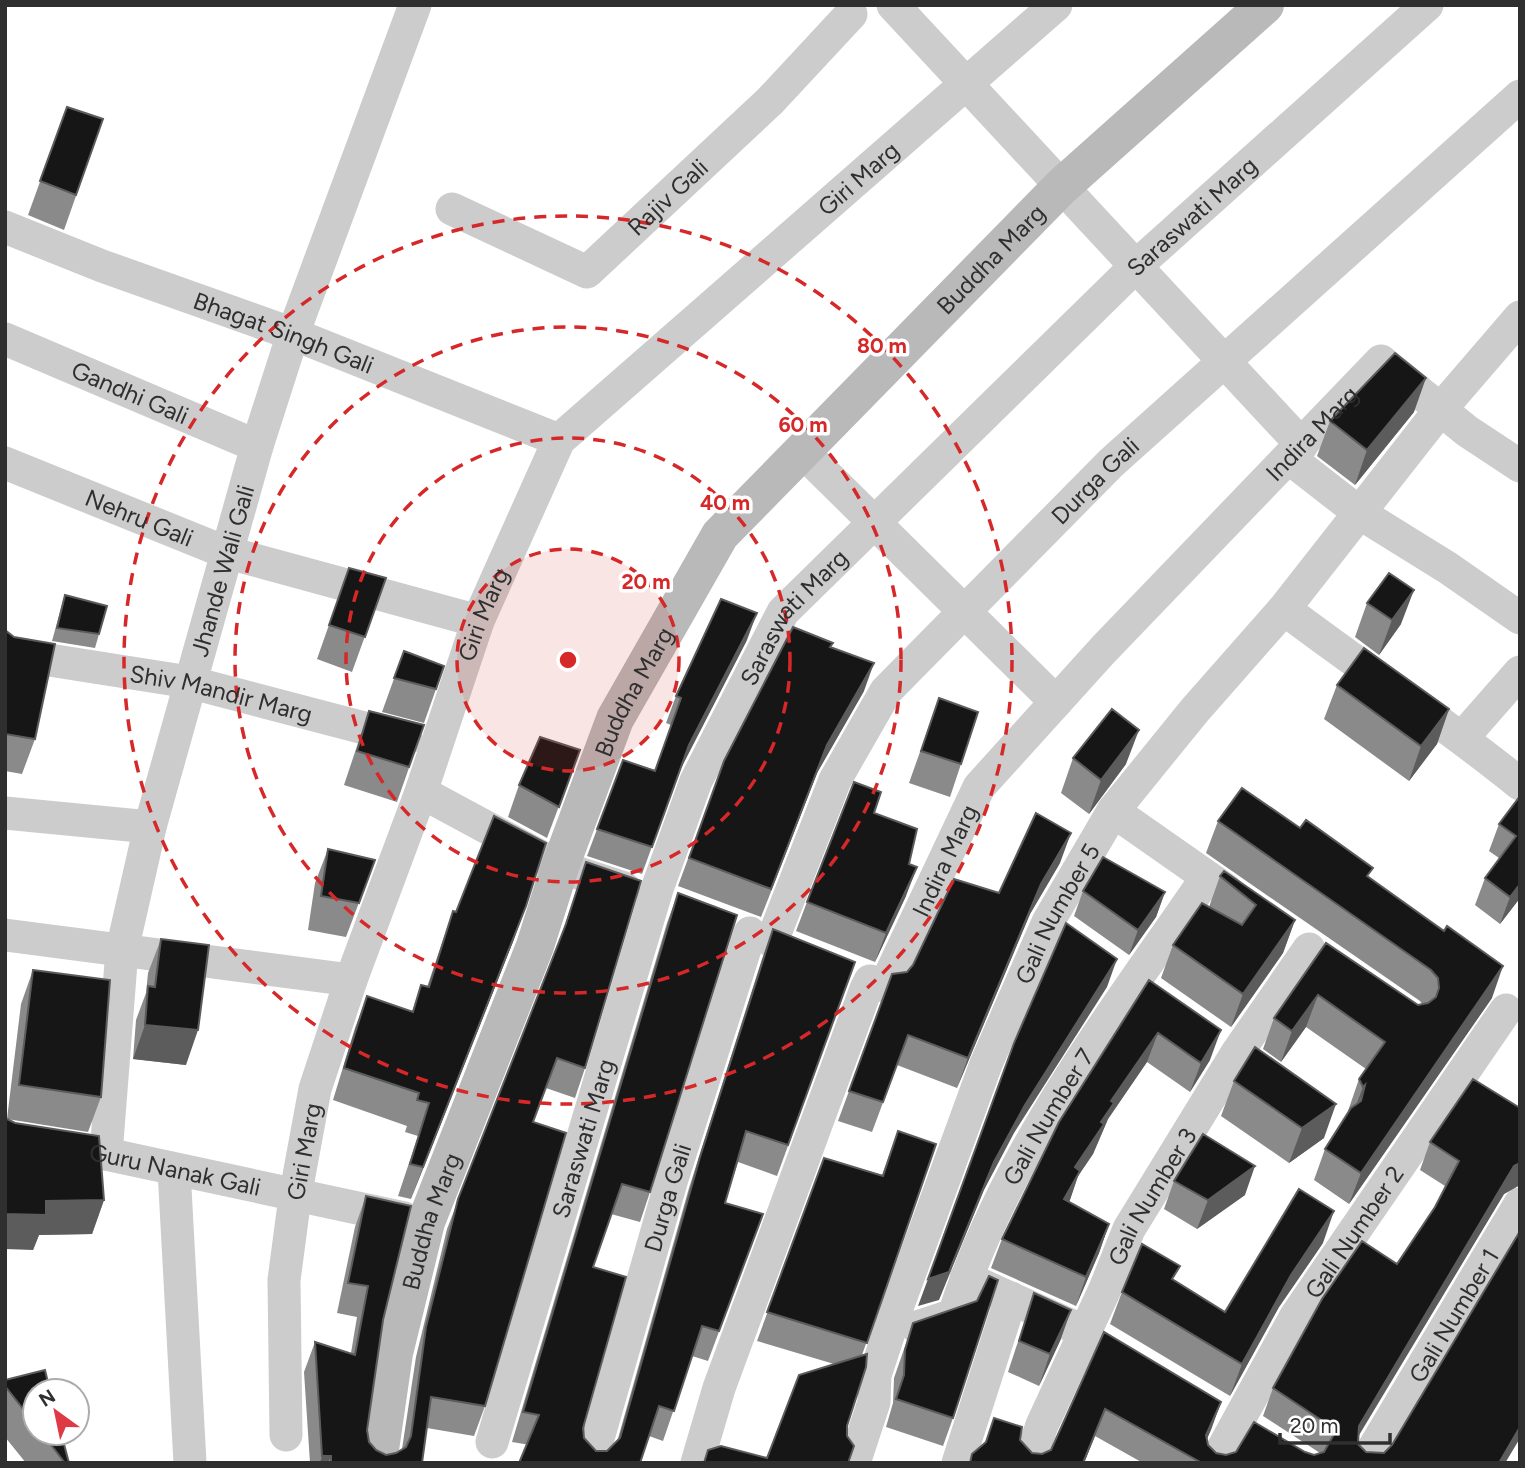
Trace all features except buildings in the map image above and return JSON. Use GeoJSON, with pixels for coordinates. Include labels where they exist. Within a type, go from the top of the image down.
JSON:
{"type":"FeatureCollection","features":[{"type":"Feature","properties":{"kind":"street","name":"Jhande Wali Gali"},"geometry":{"type":"LineString","coordinates":[[106,1154],[122,950],[150,827],[225,552],[293,334],[415,5]]}},
{"type":"Feature","properties":{"kind":"street"},"geometry":{"type":"LineString","coordinates":[[893,5],[1224,362],[1295,452],[1361,514],[1448,568],[1520,618]]}},
{"type":"Feature","properties":{"kind":"street","name":"Giri Marg"},"geometry":{"type":"LineString","coordinates":[[285,1435],[284,1280],[295,1197],[315,1089],[351,980],[421,792],[478,621],[559,440],[1056,5]]}},
{"type":"Feature","properties":{"kind":"street","name":"Buddha Marg"},"geometry":{"type":"LineString","coordinates":[[378,1463],[394,1353],[426,1222],[535,946],[560,867],[615,719],[720,535],[1061,187],[1265,5]]}},
{"type":"Feature","properties":{"kind":"street","name":"Saraswati Marg"},"geometry":{"type":"LineString","coordinates":[[492,1442],[666,902],[696,781],[783,612],[1136,266],[1427,5]]}},
{"type":"Feature","properties":{"kind":"street","name":"Rajiv Gali"},"geometry":{"type":"LineString","coordinates":[[452,209],[587,272],[769,101],[851,8]]}},
{"type":"Feature","properties":{"kind":"street","name":"Durga Gali"},"geometry":{"type":"LineString","coordinates":[[591,1463],[671,1182],[761,938],[835,780],[886,691],[1111,463],[1520,96]]}},
{"type":"Feature","properties":{"kind":"street","name":"Bhagat Singh Gali"},"geometry":{"type":"LineString","coordinates":[[5,227],[102,267],[293,334],[559,440]]}},
{"type":"Feature","properties":{"kind":"street","name":"Gali Number 5"},"geometry":{"type":"LineString","coordinates":[[854,1463],[874,1402],[875,1375],[986,1064],[1059,929],[1113,811],[1195,710],[1284,609],[1440,410],[1520,317]]}},
{"type":"Feature","properties":{"kind":"street","name":"Gandhi Gali"},"geometry":{"type":"LineString","coordinates":[[5,339],[257,446]]}},
{"type":"Feature","properties":{"kind":"street","name":"Indira Marg"},"geometry":{"type":"LineString","coordinates":[[697,1463],[719,1388],[857,976],[885,986],[979,787],[1056,702],[1381,361],[1440,410]]}},
{"type":"Feature","properties":{"kind":"street"},"geometry":{"type":"LineString","coordinates":[[1440,410],[1520,466]]}},
{"type":"Feature","properties":{"kind":"street"},"geometry":{"type":"LineString","coordinates":[[802,451],[1056,702]]}},
{"type":"Feature","properties":{"kind":"street","name":"Nehru Gali"},"geometry":{"type":"LineString","coordinates":[[5,463],[225,552],[478,621]]}},
{"type":"Feature","properties":{"kind":"street"},"geometry":{"type":"LineString","coordinates":[[1284,609],[1376,679],[1463,737],[1520,784]]}},
{"type":"Feature","properties":{"kind":"street","name":"Shiv Mandir Marg"},"geometry":{"type":"LineString","coordinates":[[5,653],[189,682],[435,746]]}},
{"type":"Feature","properties":{"kind":"street"},"geometry":{"type":"LineString","coordinates":[[1463,737],[1520,672]]}},
{"type":"Feature","properties":{"kind":"street"},"geometry":{"type":"LineString","coordinates":[[421,792],[560,867],[666,902]]}},
{"type":"Feature","properties":{"kind":"street"},"geometry":{"type":"LineString","coordinates":[[1113,811],[1252,909]]}},
{"type":"Feature","properties":{"kind":"street"},"geometry":{"type":"LineString","coordinates":[[5,813],[150,827]]}},
{"type":"Feature","properties":{"kind":"street","name":"Gali Number 7"},"geometry":{"type":"LineString","coordinates":[[889,1336],[954,1315],[966,1278],[1021,1155],[1207,877]]}},
{"type":"Feature","properties":{"kind":"street"},"geometry":{"type":"LineString","coordinates":[[5,935],[351,980]]}},
{"type":"Feature","properties":{"kind":"street","name":"Gali Number 3"},"geometry":{"type":"LineString","coordinates":[[1029,1463],[1042,1425],[1095,1338],[1105,1289],[1129,1229],[1237,1053],[1309,949]]}},
{"type":"Feature","properties":{"kind":"street","name":"Gali Number 2"},"geometry":{"type":"LineString","coordinates":[[1215,1463],[1296,1316],[1506,1010]]}},
{"type":"Feature","properties":{"kind":"street","name":"Guru Nanak Gali"},"geometry":{"type":"LineString","coordinates":[[5,1138],[106,1154],[295,1197],[426,1222]]}},
{"type":"Feature","properties":{"kind":"street"},"geometry":{"type":"LineString","coordinates":[[174,1170],[190,1463]]}},
{"type":"Feature","properties":{"kind":"street","name":"Gali Number 1"},"geometry":{"type":"LineString","coordinates":[[1365,1463],[1520,1204]]}},
{"type":"Feature","properties":{"kind":"street"},"geometry":{"type":"LineString","coordinates":[[966,1278],[1095,1338]]}},
{"type":"Feature","properties":{"kind":"street"},"geometry":{"type":"LineString","coordinates":[[958,1463],[1011,1298]]}}]}
